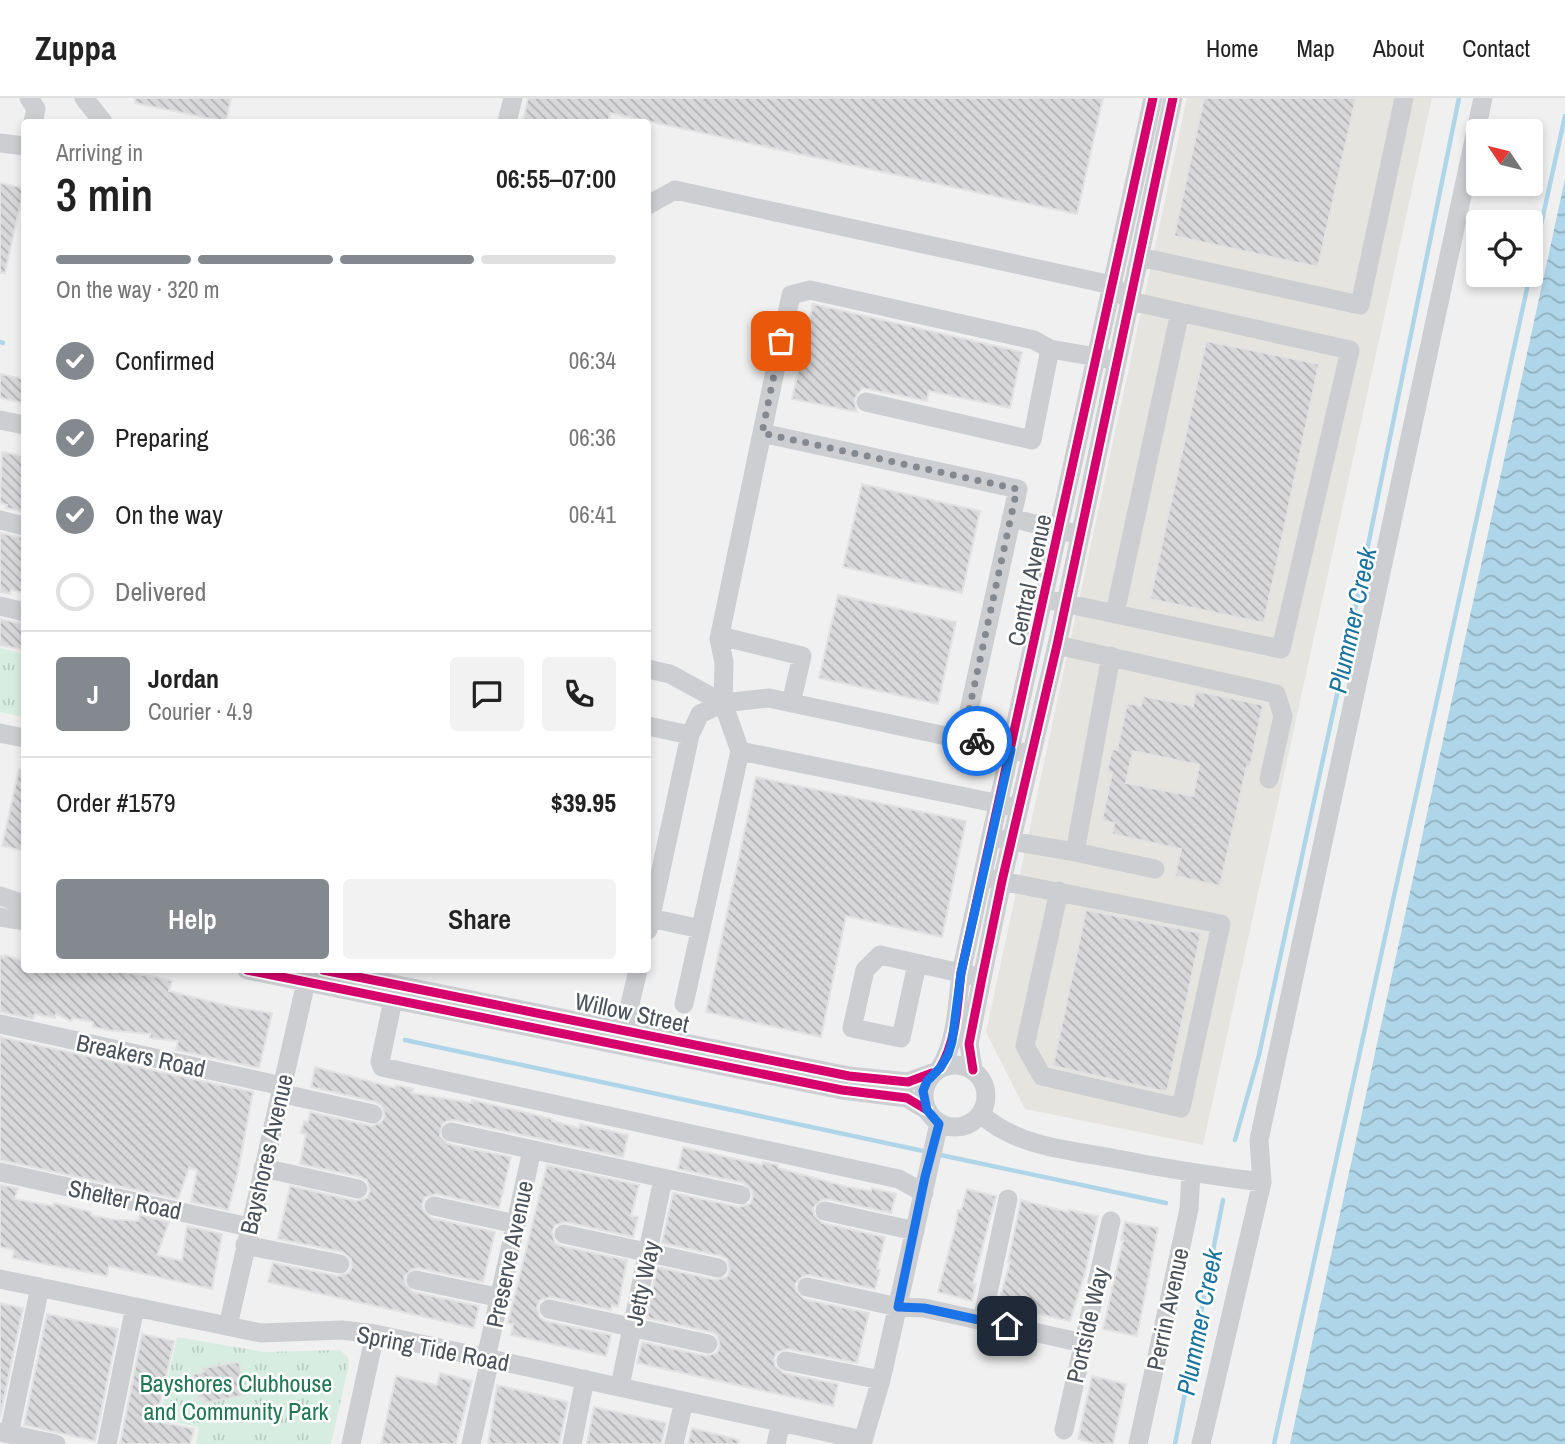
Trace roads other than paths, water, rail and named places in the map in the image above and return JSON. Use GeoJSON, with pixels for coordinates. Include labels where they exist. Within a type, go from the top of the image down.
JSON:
{"type":"FeatureCollection","features":[{"type":"Feature","properties":{"kind":"street"},"geometry":{"type":"LineString","coordinates":[[29,98],[36,109],[34,119]]}},
{"type":"Feature","properties":{"kind":"street"},"geometry":{"type":"LineString","coordinates":[[84,98],[101,119]]}},
{"type":"Feature","properties":{"kind":"street"},"geometry":{"type":"LineString","coordinates":[[508,119],[513,98]]}},
{"type":"Feature","properties":{"kind":"street","name":"Central Avenue"},"geometry":{"type":"LineString","coordinates":[[1010,806],[1011,750],[1153,98]]}},
{"type":"Feature","properties":{"kind":"street","name":"Central Avenue"},"geometry":{"type":"LineString","coordinates":[[936,1071],[948,1055],[952,1042],[961,973],[993,879],[1010,806],[1032,754],[1173,98]]}},
{"type":"Feature","properties":{"kind":"street"},"geometry":{"type":"LineString","coordinates":[[1140,257],[1360,304],[1404,98]]}},
{"type":"Feature","properties":{"kind":"street"},"geometry":{"type":"LineString","coordinates":[[1201,1444],[1262,1182],[1259,1140],[1483,98]]}},
{"type":"Feature","properties":{"kind":"street"},"geometry":{"type":"LineString","coordinates":[[0,142],[21,146]]}},
{"type":"Feature","properties":{"kind":"street"},"geometry":{"type":"LineString","coordinates":[[651,203],[675,190],[1111,285],[1130,301],[1350,350],[1281,649],[1045,599]]}},
{"type":"Feature","properties":{"kind":"street"},"geometry":{"type":"LineString","coordinates":[[684,1004],[740,751],[723,703],[724,662],[720,636],[791,295],[810,290],[1034,340],[1050,349],[1117,361]]}},
{"type":"Feature","properties":{"kind":"street"},"geometry":{"type":"LineString","coordinates":[[1115,613],[1180,312]]}},
{"type":"Feature","properties":{"kind":"street"},"geometry":{"type":"LineString","coordinates":[[866,402],[1032,440],[1050,349]]}},
{"type":"Feature","properties":{"kind":"street"},"geometry":{"type":"LineString","coordinates":[[0,420],[21,424]]}},
{"type":"Feature","properties":{"kind":"street"},"geometry":{"type":"LineString","coordinates":[[762,433],[1017,489],[963,738]]}},
{"type":"Feature","properties":{"kind":"street"},"geometry":{"type":"LineString","coordinates":[[1011,518],[1080,535]]}},
{"type":"Feature","properties":{"kind":"street"},"geometry":{"type":"LineString","coordinates":[[0,520],[21,525]]}},
{"type":"Feature","properties":{"kind":"street"},"geometry":{"type":"LineString","coordinates":[[0,606],[21,611]]}},
{"type":"Feature","properties":{"kind":"street"},"geometry":{"type":"LineString","coordinates":[[720,636],[802,656],[792,703]]}},
{"type":"Feature","properties":{"kind":"street"},"geometry":{"type":"LineString","coordinates":[[1057,645],[1276,694],[1283,716],[1269,779]]}},
{"type":"Feature","properties":{"kind":"street"},"geometry":{"type":"LineString","coordinates":[[1075,852],[1111,656]]}},
{"type":"Feature","properties":{"kind":"street"},"geometry":{"type":"LineString","coordinates":[[651,670],[670,674],[723,703]]}},
{"type":"Feature","properties":{"kind":"street"},"geometry":{"type":"LineString","coordinates":[[651,915],[690,735],[701,714],[723,703],[769,698],[1032,754]]}},
{"type":"Feature","properties":{"kind":"street"},"geometry":{"type":"LineString","coordinates":[[651,727],[690,735]]}},
{"type":"Feature","properties":{"kind":"street"},"geometry":{"type":"LineString","coordinates":[[0,733],[21,737]]}},
{"type":"Feature","properties":{"kind":"street"},"geometry":{"type":"LineString","coordinates":[[740,751],[1010,806]]}},
{"type":"Feature","properties":{"kind":"street"},"geometry":{"type":"LineString","coordinates":[[1002,839],[1155,869]]}},
{"type":"Feature","properties":{"kind":"street"},"geometry":{"type":"LineString","coordinates":[[993,879],[1059,891],[1221,924],[1181,1108],[1042,1076],[1025,1046],[1059,891]]}},
{"type":"Feature","properties":{"kind":"street","name":"Central Avenue"},"geometry":{"type":"LineString","coordinates":[[974,1070],[969,1044],[982,978],[993,879]]}},
{"type":"Feature","properties":{"kind":"street"},"geometry":{"type":"LineString","coordinates":[[0,896],[21,903]]}},
{"type":"Feature","properties":{"kind":"street"},"geometry":{"type":"LineString","coordinates":[[0,916],[21,920]]}},
{"type":"Feature","properties":{"kind":"street"},"geometry":{"type":"LineString","coordinates":[[651,924],[701,929]]}},
{"type":"Feature","properties":{"kind":"street"},"geometry":{"type":"LineString","coordinates":[[917,964],[901,1038],[852,1028],[865,970],[880,955],[982,978]]}},
{"type":"Feature","properties":{"kind":"street","name":"Willow Street"},"geometry":{"type":"LineString","coordinates":[[262,973],[842,1090],[907,1098],[934,1123]]}},
{"type":"Feature","properties":{"kind":"street","name":"Willow Street"},"geometry":{"type":"LineString","coordinates":[[360,973],[384,975],[624,1030],[849,1076],[908,1082],[936,1071]]}},
{"type":"Feature","properties":{"kind":"street"},"geometry":{"type":"LineString","coordinates":[[624,1030],[637,973]]}},
{"type":"Feature","properties":{"kind":"street","name":"Bayshores Avenue"},"geometry":{"type":"LineString","coordinates":[[228,1326],[306,982]]}},
{"type":"Feature","properties":{"kind":"street"},"geometry":{"type":"LineString","coordinates":[[393,1000],[380,1062],[382,1067],[924,1185]]}},
{"type":"Feature","properties":{"kind":"street","name":"Breakers Road"},"geometry":{"type":"LineString","coordinates":[[0,1024],[281,1089],[373,1114]]}},
{"type":"Feature","properties":{"kind":"street"},"geometry":{"type":"LineString","coordinates":[[862,1442],[881,1380],[924,1185],[934,1123],[923,1091],[936,1071],[957,1064],[974,1070],[985,1086],[986,1096],[981,1114],[974,1121],[957,1128],[934,1123]]}},
{"type":"Feature","properties":{"kind":"street"},"geometry":{"type":"LineString","coordinates":[[981,1114],[993,1126],[1042,1145],[1191,1173],[1262,1182]]}},
{"type":"Feature","properties":{"kind":"street"},"geometry":{"type":"LineString","coordinates":[[450,1132],[741,1195]]}},
{"type":"Feature","properties":{"kind":"street","name":"Preserve Avenue"},"geometry":{"type":"LineString","coordinates":[[471,1444],[532,1150]]}},
{"type":"Feature","properties":{"kind":"street"},"geometry":{"type":"LineString","coordinates":[[263,1168],[358,1189]]}},
{"type":"Feature","properties":{"kind":"street","name":"Shelter Road"},"geometry":{"type":"LineString","coordinates":[[0,1172],[247,1236],[340,1264]]}},
{"type":"Feature","properties":{"kind":"street","name":"Perrin Avenue"},"geometry":{"type":"LineString","coordinates":[[1138,1444],[1189,1209],[1191,1173]]}},
{"type":"Feature","properties":{"kind":"street","name":"Jetty Way"},"geometry":{"type":"LineString","coordinates":[[620,1386],[663,1179]]}},
{"type":"Feature","properties":{"kind":"street"},"geometry":{"type":"LineString","coordinates":[[982,1321],[1009,1199]]}},
{"type":"Feature","properties":{"kind":"street"},"geometry":{"type":"LineString","coordinates":[[434,1206],[516,1224]]}},
{"type":"Feature","properties":{"kind":"street"},"geometry":{"type":"LineString","coordinates":[[825,1211],[915,1231]]}},
{"type":"Feature","properties":{"kind":"street","name":"Portside Way"},"geometry":{"type":"LineString","coordinates":[[1064,1430],[1111,1221]]}},
{"type":"Feature","properties":{"kind":"street"},"geometry":{"type":"LineString","coordinates":[[564,1234],[718,1268]]}},
{"type":"Feature","properties":{"kind":"street","name":"Spring Tide Road"},"geometry":{"type":"LineString","coordinates":[[0,1279],[261,1333],[342,1330],[375,1334],[620,1386],[862,1442]]}},
{"type":"Feature","properties":{"kind":"street"},"geometry":{"type":"LineString","coordinates":[[416,1280],[501,1298]]}},
{"type":"Feature","properties":{"kind":"street"},"geometry":{"type":"LineString","coordinates":[[40,1287],[5,1433],[56,1444]]}},
{"type":"Feature","properties":{"kind":"street"},"geometry":{"type":"LineString","coordinates":[[807,1287],[898,1307],[924,1308],[1083,1343]]}},
{"type":"Feature","properties":{"kind":"street"},"geometry":{"type":"LineString","coordinates":[[107,1444],[135,1307]]}},
{"type":"Feature","properties":{"kind":"street"},"geometry":{"type":"LineString","coordinates":[[549,1309],[708,1344]]}},
{"type":"Feature","properties":{"kind":"street"},"geometry":{"type":"LineString","coordinates":[[351,1444],[375,1334]]}},
{"type":"Feature","properties":{"kind":"street"},"geometry":{"type":"LineString","coordinates":[[786,1360],[881,1380]]}},
{"type":"Feature","properties":{"kind":"street"},"geometry":{"type":"LineString","coordinates":[[572,1444],[585,1380]]}},
{"type":"Feature","properties":{"kind":"street"},"geometry":{"type":"LineString","coordinates":[[674,1444],[684,1401]]}},
{"type":"Feature","properties":{"kind":"street"},"geometry":{"type":"LineString","coordinates":[[776,1444],[781,1422]]}},
{"type":"Feature","properties":{"kind":"water"},"geometry":{"type":"Polygon","coordinates":[[[1565,179],[1565,1444],[1290,1444],[1543,287],[1565,179]]]}},
{"type":"Feature","properties":{"kind":"waterway","name":"Plummer Creek"},"geometry":{"type":"LineString","coordinates":[[1235,1140],[1259,1055],[1349,639],[1459,98]]}},
{"type":"Feature","properties":{"kind":"waterway"},"geometry":{"type":"LineString","coordinates":[[1543,216],[1565,116]]}},
{"type":"Feature","properties":{"kind":"waterway"},"geometry":{"type":"LineString","coordinates":[[1274,1444],[1527,287]]}},
{"type":"Feature","properties":{"kind":"waterway"},"geometry":{"type":"LineString","coordinates":[[405,1040],[928,1152]]}},
{"type":"Feature","properties":{"kind":"waterway"},"geometry":{"type":"LineString","coordinates":[[936,1154],[1166,1203]]}},
{"type":"Feature","properties":{"kind":"waterway","name":"Plummer Creek"},"geometry":{"type":"LineString","coordinates":[[1175,1444],[1223,1200]]}},
{"type":"Feature","properties":{"kind":"park label","name":"Bayshores Clubhouse and Community Park"},"geometry":{"type":"Point","coordinates":[236,1397]}}]}
